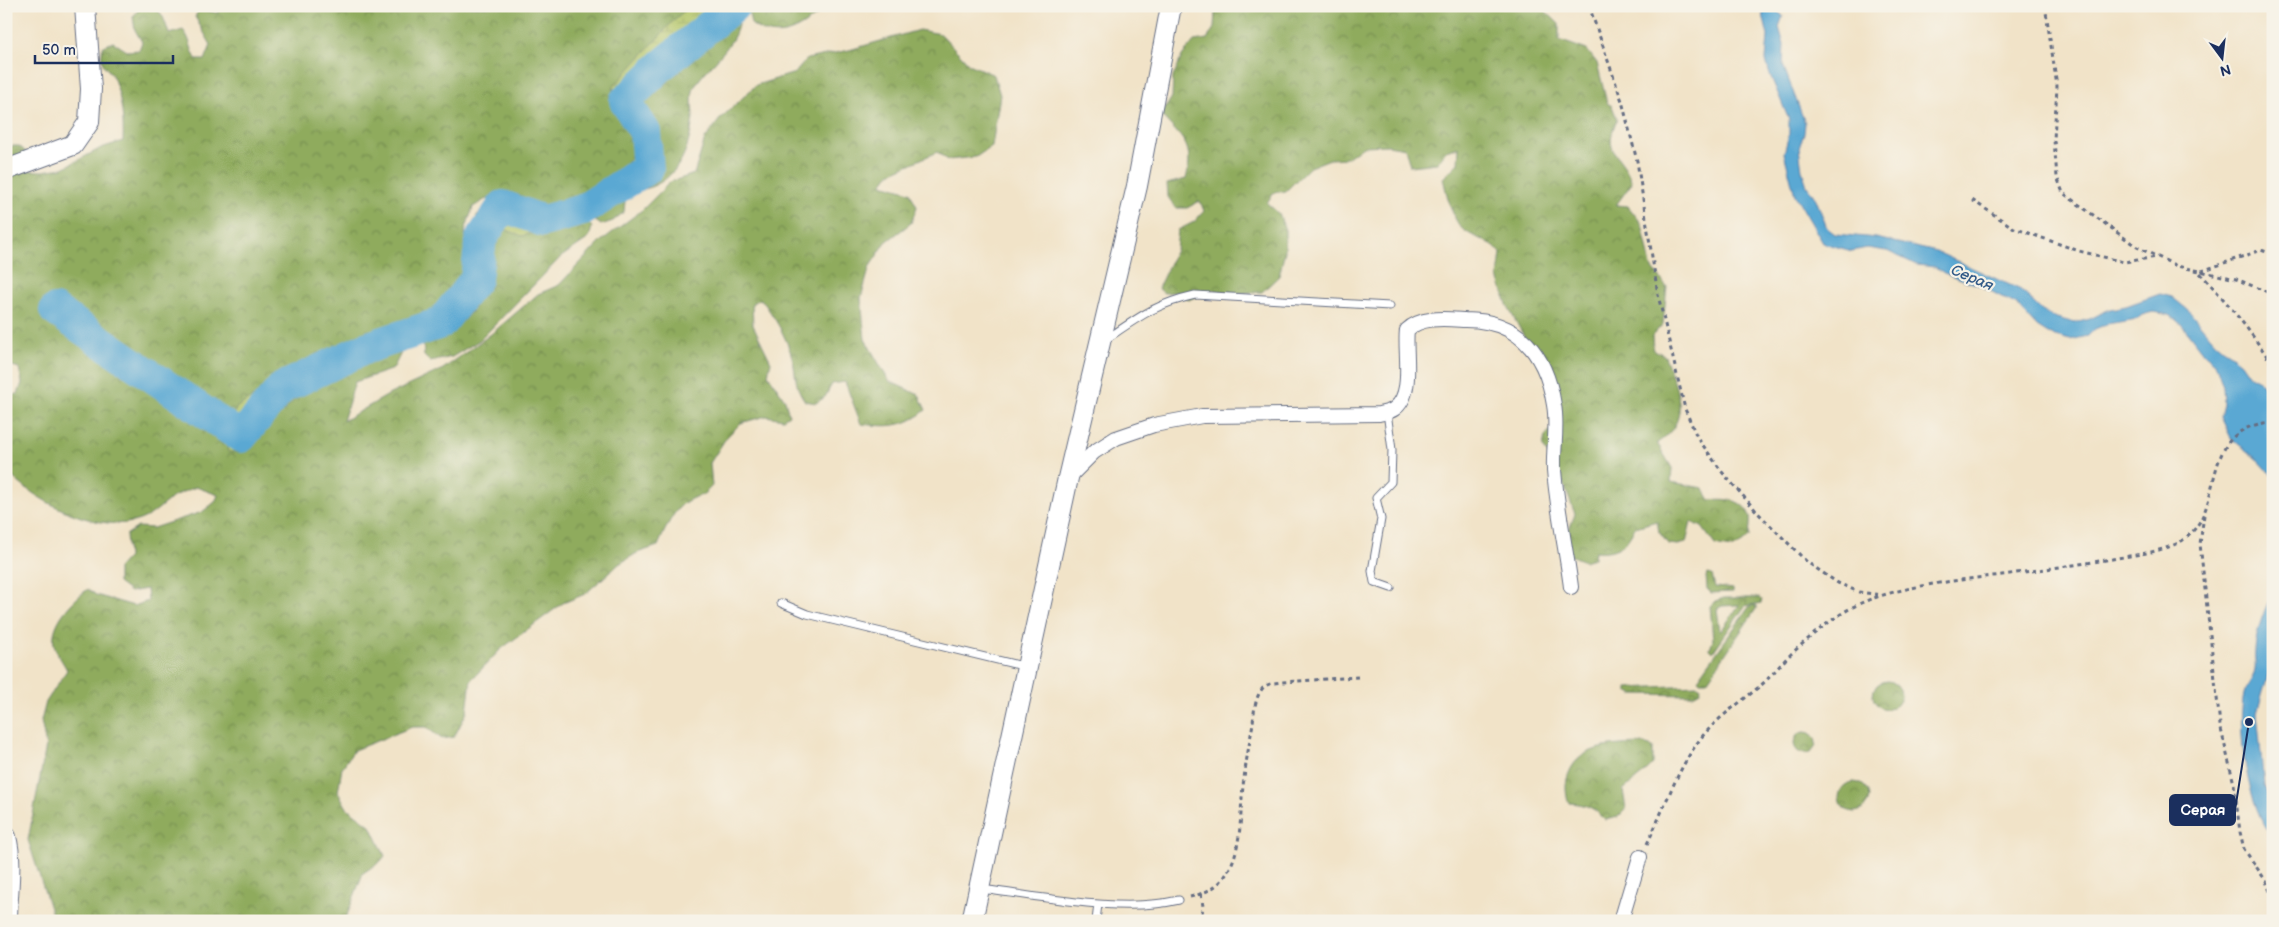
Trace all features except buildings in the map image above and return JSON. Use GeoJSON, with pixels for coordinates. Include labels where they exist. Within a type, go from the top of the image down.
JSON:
{"type":"FeatureCollection","features":[{"type":"Feature","properties":{"kind":"street"},"geometry":{"type":"LineString","coordinates":[[6,170],[74,145],[89,122],[91,89],[85,6]]}},
{"type":"Feature","properties":{"kind":"street"},"geometry":{"type":"LineString","coordinates":[[972,921],[1068,478],[1137,186],[1171,6]]}},
{"type":"Feature","properties":{"kind":"street"},"geometry":{"type":"LineString","coordinates":[[1068,478],[1094,452],[1116,438],[1154,425],[1202,416],[1379,414],[1395,409],[1404,396],[1408,379],[1405,343],[1407,330],[1413,324],[1436,319],[1480,320],[1502,325],[1515,332],[1533,350],[1548,380],[1555,406],[1554,470],[1571,587]]}},
{"type":"Feature","properties":{"kind":"street"},"geometry":{"type":"LineString","coordinates":[[6,837],[9,847],[7,921]]}},
{"type":"Feature","properties":{"kind":"street"},"geometry":{"type":"LineString","coordinates":[[1622,921],[1640,857]]}},
{"type":"Feature","properties":{"kind":"lane"},"geometry":{"type":"LineString","coordinates":[[1101,343],[1148,311],[1168,301],[1196,294],[1390,306]]}},
{"type":"Feature","properties":{"kind":"lane"},"geometry":{"type":"LineString","coordinates":[[1388,411],[1392,450],[1391,482],[1376,498],[1382,519],[1372,570],[1374,582],[1391,588]]}},
{"type":"Feature","properties":{"kind":"lane"},"geometry":{"type":"LineString","coordinates":[[781,603],[807,614],[1027,667]]}},
{"type":"Feature","properties":{"kind":"lane"},"geometry":{"type":"LineString","coordinates":[[979,888],[1098,904],[1160,905],[1179,900]]}},
{"type":"Feature","properties":{"kind":"lane"},"geometry":{"type":"LineString","coordinates":[[1096,921],[1098,904]]}},
{"type":"Feature","properties":{"kind":"path"},"geometry":{"type":"LineString","coordinates":[[1589,6],[1622,101],[1635,152],[1658,295],[1685,409],[1697,436],[1722,472],[1758,513],[1807,562],[1838,583],[1859,592],[1886,596]]}},
{"type":"Feature","properties":{"kind":"path"},"geometry":{"type":"LineString","coordinates":[[2044,6],[2057,86],[2054,140],[2057,177],[2063,193],[2137,247],[2177,266],[2236,279],[2273,296]]}},
{"type":"Feature","properties":{"kind":"path"},"geometry":{"type":"LineString","coordinates":[[1972,200],[2014,228],[2079,251],[2124,262],[2158,257]]}},
{"type":"Feature","properties":{"kind":"path"},"geometry":{"type":"LineString","coordinates":[[2199,272],[2261,250],[2273,254]]}},
{"type":"Feature","properties":{"kind":"path"},"geometry":{"type":"LineString","coordinates":[[2199,272],[2224,299],[2260,345],[2273,366]]}},
{"type":"Feature","properties":{"kind":"path"},"geometry":{"type":"LineString","coordinates":[[2273,422],[2255,424],[2231,438],[2220,453],[2204,514],[2200,544],[2220,725],[2234,784],[2240,832],[2244,848],[2266,880],[2273,899]]}},
{"type":"Feature","properties":{"kind":"path"},"geometry":{"type":"LineString","coordinates":[[1640,857],[1670,791],[1701,739],[1726,711],[1760,686],[1792,654],[1825,626],[1860,604],[1886,596],[1968,579],[2057,568],[2150,552],[2177,543],[2195,528],[2204,514]]}},
{"type":"Feature","properties":{"kind":"path"},"geometry":{"type":"LineString","coordinates":[[1179,900],[1201,894],[1225,877],[1233,860],[1240,829],[1243,780],[1254,712],[1257,699],[1263,688],[1271,683],[1358,677]]}},
{"type":"Feature","properties":{"kind":"path"},"geometry":{"type":"LineString","coordinates":[[1201,894],[1204,906],[1201,921]]}},
{"type":"Feature","properties":{"kind":"green space"},"geometry":{"type":"Polygon","coordinates":[[[141,6],[148,6],[161,13],[169,34],[183,30],[188,37],[197,60],[205,60],[211,45],[195,17],[199,9],[218,13],[220,6],[706,6],[618,90],[641,139],[640,153],[631,166],[600,189],[532,219],[486,199],[473,207],[465,231],[469,287],[455,311],[405,345],[393,369],[355,382],[343,421],[390,394],[443,369],[491,334],[538,294],[559,285],[601,241],[642,210],[670,182],[694,174],[705,139],[720,119],[756,85],[795,73],[807,59],[849,50],[919,30],[941,34],[969,64],[994,75],[1000,95],[992,146],[976,157],[948,160],[937,152],[890,173],[882,184],[910,192],[917,207],[911,223],[886,242],[870,266],[861,298],[865,339],[889,381],[919,395],[926,410],[910,420],[895,425],[861,424],[845,382],[832,384],[825,397],[816,403],[805,401],[797,384],[794,363],[779,326],[761,299],[752,303],[753,325],[771,362],[768,374],[785,400],[789,415],[783,419],[766,416],[741,423],[726,438],[710,463],[712,486],[702,495],[689,500],[679,508],[670,520],[658,546],[637,553],[619,564],[585,594],[563,603],[501,649],[471,680],[467,712],[454,737],[442,739],[426,727],[412,727],[354,750],[342,768],[338,792],[347,808],[371,826],[385,856],[380,862],[363,873],[346,918],[341,921],[54,921],[28,840],[46,746],[41,721],[46,702],[67,670],[54,645],[55,629],[59,621],[69,606],[88,589],[96,595],[134,606],[148,601],[147,589],[130,592],[118,583],[118,568],[128,557],[126,535],[138,527],[153,528],[202,512],[215,502],[218,495],[196,487],[175,496],[152,514],[140,520],[117,524],[100,522],[65,511],[32,492],[6,471],[6,396],[18,394],[22,383],[19,368],[6,364],[6,180],[21,170],[42,171],[63,168],[101,148],[123,141],[121,104],[113,76],[103,64],[103,46],[113,42],[127,51],[139,50],[142,42],[135,30],[133,17],[141,6]]]}},
{"type":"Feature","properties":{"kind":"green space"},"geometry":{"type":"Polygon","coordinates":[[[690,6],[747,6],[718,18],[646,95],[641,110],[655,131],[659,149],[628,195],[607,209],[574,222],[522,236],[502,228],[494,232],[487,247],[484,284],[473,310],[457,327],[395,351],[356,351],[317,377],[243,452],[228,452],[224,433],[237,407],[349,340],[410,326],[453,302],[466,283],[469,246],[477,215],[485,208],[525,210],[568,201],[620,175],[636,147],[617,117],[611,102],[614,86],[676,18],[690,6]]]}},
{"type":"Feature","properties":{"kind":"green space"},"geometry":{"type":"Polygon","coordinates":[[[749,6],[827,6],[800,27],[781,34],[761,30],[751,24],[749,6]]]}},
{"type":"Feature","properties":{"kind":"green space"},"geometry":{"type":"Polygon","coordinates":[[[1220,6],[1540,6],[1559,24],[1559,40],[1587,50],[1597,63],[1607,103],[1612,106],[1617,119],[1611,140],[1612,147],[1632,183],[1616,205],[1628,206],[1642,224],[1651,266],[1667,287],[1663,324],[1652,336],[1653,349],[1665,356],[1677,392],[1679,414],[1668,434],[1657,443],[1672,468],[1671,482],[1703,488],[1710,500],[1734,501],[1744,506],[1750,517],[1749,537],[1734,547],[1715,545],[1702,527],[1691,522],[1686,543],[1678,545],[1668,544],[1659,532],[1657,521],[1635,527],[1632,534],[1620,547],[1609,551],[1595,551],[1594,558],[1584,561],[1570,555],[1567,535],[1575,514],[1558,469],[1543,447],[1545,436],[1553,427],[1556,395],[1508,307],[1498,277],[1501,253],[1488,243],[1465,231],[1454,215],[1443,178],[1458,163],[1459,147],[1446,151],[1437,163],[1410,166],[1405,148],[1388,145],[1363,146],[1347,158],[1330,159],[1310,167],[1286,191],[1273,193],[1267,203],[1279,214],[1285,230],[1285,251],[1279,276],[1262,292],[1236,293],[1211,290],[1189,300],[1178,292],[1164,293],[1158,288],[1176,250],[1178,230],[1194,222],[1204,211],[1200,201],[1187,208],[1176,208],[1168,197],[1167,184],[1186,179],[1189,158],[1185,143],[1161,115],[1172,97],[1173,77],[1182,56],[1194,41],[1207,39],[1214,28],[1215,10],[1220,6]]]}},
{"type":"Feature","properties":{"kind":"green space"},"geometry":{"type":"Polygon","coordinates":[[[736,9],[738,19],[737,30],[732,40],[693,89],[691,131],[684,155],[678,166],[661,182],[649,188],[635,191],[634,176],[656,148],[657,135],[645,127],[636,108],[700,24],[736,9]]]}},
{"type":"Feature","properties":{"kind":"green space"},"geometry":{"type":"Polygon","coordinates":[[[6,146],[19,146],[25,151],[26,159],[6,169],[6,146]]]}},
{"type":"Feature","properties":{"kind":"green space"},"geometry":{"type":"Polygon","coordinates":[[[622,195],[625,201],[624,212],[613,221],[601,225],[594,220],[596,210],[622,195]]]}},
{"type":"Feature","properties":{"kind":"green space"},"geometry":{"type":"Polygon","coordinates":[[[581,216],[592,227],[589,238],[561,257],[480,340],[452,357],[430,362],[424,356],[423,342],[432,332],[450,323],[483,256],[498,220],[581,216]]]}},
{"type":"Feature","properties":{"kind":"green space"},"geometry":{"type":"Polygon","coordinates":[[[1708,574],[1712,575],[1715,587],[1733,589],[1733,592],[1711,593],[1707,589],[1706,576],[1708,574]]]}},
{"type":"Feature","properties":{"kind":"green space"},"geometry":{"type":"Polygon","coordinates":[[[1724,598],[1760,598],[1762,600],[1761,603],[1745,606],[1713,652],[1710,649],[1713,640],[1710,606],[1715,601],[1724,598]],[[1739,605],[1722,606],[1717,609],[1721,631],[1739,605]]]}},
{"type":"Feature","properties":{"kind":"green space"},"geometry":{"type":"Polygon","coordinates":[[[1756,606],[1756,609],[1707,681],[1700,681],[1698,679],[1749,607],[1756,606]]]}},
{"type":"Feature","properties":{"kind":"green space"},"geometry":{"type":"Polygon","coordinates":[[[1887,681],[1897,685],[1901,695],[1897,705],[1887,709],[1877,705],[1873,695],[1877,685],[1887,681]]]}},
{"type":"Feature","properties":{"kind":"green space"},"geometry":{"type":"Polygon","coordinates":[[[1698,685],[1701,687],[1700,691],[1693,695],[1632,694],[1627,691],[1627,688],[1698,685]]]}},
{"type":"Feature","properties":{"kind":"green space"},"geometry":{"type":"Polygon","coordinates":[[[1805,732],[1813,735],[1816,743],[1813,751],[1805,754],[1797,751],[1794,743],[1797,735],[1805,732]]]}},
{"type":"Feature","properties":{"kind":"green space"},"geometry":{"type":"Polygon","coordinates":[[[1643,744],[1653,747],[1653,764],[1623,790],[1626,809],[1618,817],[1605,820],[1589,807],[1569,803],[1566,791],[1568,776],[1574,763],[1582,756],[1600,748],[1643,744]]]}},
{"type":"Feature","properties":{"kind":"green space"},"geometry":{"type":"Polygon","coordinates":[[[1854,782],[1865,786],[1869,797],[1865,808],[1854,812],[1843,808],[1839,797],[1843,786],[1854,782]]]}},
{"type":"Feature","properties":{"kind":"water"},"geometry":{"type":"Polygon","coordinates":[[[1761,6],[1776,6],[1777,11],[1783,16],[1779,27],[1784,45],[1783,65],[1805,123],[1799,148],[1802,170],[1807,186],[1816,199],[1827,228],[1835,234],[1876,238],[1937,252],[2021,290],[2042,311],[2053,317],[2075,323],[2090,319],[2110,309],[2126,306],[2160,294],[2172,297],[2188,310],[2215,342],[2241,363],[2250,376],[2261,382],[2273,395],[2273,476],[2259,461],[2231,438],[2221,417],[2224,404],[2223,386],[2215,363],[2204,354],[2182,325],[2170,315],[2153,312],[2142,315],[2137,319],[2107,324],[2095,329],[2088,336],[2070,340],[2048,334],[2037,327],[2017,305],[1981,286],[1944,273],[1935,267],[1917,265],[1887,251],[1867,248],[1852,251],[1823,243],[1795,195],[1792,184],[1784,153],[1789,134],[1789,120],[1766,60],[1768,36],[1761,6]]]}},
{"type":"Feature","properties":{"kind":"water"},"geometry":{"type":"Polygon","coordinates":[[[2273,592],[2273,657],[2257,713],[2264,786],[2273,806],[2273,838],[2264,825],[2257,808],[2246,769],[2243,748],[2242,710],[2244,694],[2255,670],[2255,653],[2259,628],[2273,592]]]}},
{"type":"Feature","properties":{"kind":"waterway"},"geometry":{"type":"LineString","coordinates":[[55,310],[241,437],[282,388],[366,348],[441,323],[476,279],[481,239],[503,206],[543,221],[583,210],[648,168],[645,132],[625,101],[662,65],[734,6]]}},
{"type":"Feature","properties":{"kind":"place","name":"Серая"},"geometry":{"type":"Point","coordinates":[2249,722]}}]}
